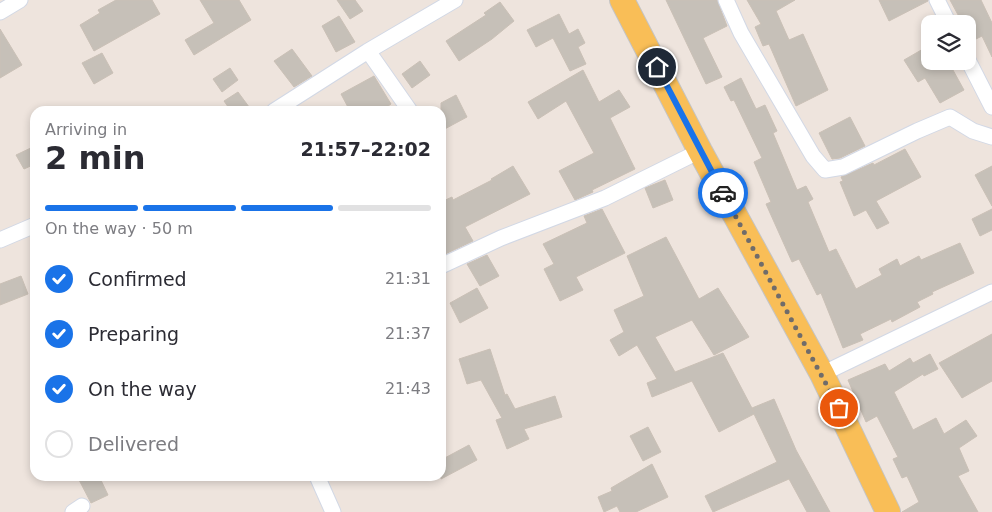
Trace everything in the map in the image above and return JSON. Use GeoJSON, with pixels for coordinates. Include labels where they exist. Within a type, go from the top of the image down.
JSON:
{"type":"FeatureCollection","features":[{"type":"Feature","properties":{"kind":"main road"},"geometry":{"type":"LineString","coordinates":[[622,0],[700,151],[822,374],[888,512]]}},
{"type":"Feature","properties":{"kind":"street"},"geometry":{"type":"LineString","coordinates":[[0,12],[20,0]]}},
{"type":"Feature","properties":{"kind":"street"},"geometry":{"type":"LineString","coordinates":[[282,106],[368,51],[434,5],[455,0]]}},
{"type":"Feature","properties":{"kind":"street"},"geometry":{"type":"LineString","coordinates":[[726,0],[741,33],[813,156],[825,170],[843,168],[917,131],[950,117],[972,131],[992,137]]}},
{"type":"Feature","properties":{"kind":"street"},"geometry":{"type":"LineString","coordinates":[[937,0],[944,15]]}},
{"type":"Feature","properties":{"kind":"street"},"geometry":{"type":"LineString","coordinates":[[368,51],[406,106]]}},
{"type":"Feature","properties":{"kind":"street"},"geometry":{"type":"LineString","coordinates":[[973,70],[992,107]]}},
{"type":"Feature","properties":{"kind":"street"},"geometry":{"type":"LineString","coordinates":[[446,264],[501,238],[605,198],[700,151]]}},
{"type":"Feature","properties":{"kind":"street"},"geometry":{"type":"LineString","coordinates":[[0,240],[30,227]]}},
{"type":"Feature","properties":{"kind":"street"},"geometry":{"type":"LineString","coordinates":[[822,374],[992,292]]}},
{"type":"Feature","properties":{"kind":"street"},"geometry":{"type":"LineString","coordinates":[[319,481],[333,512]]}},
{"type":"Feature","properties":{"kind":"building"},"geometry":{"type":"Polygon","coordinates":[[[116,0],[152,0],[160,14],[94,51],[80,25],[100,13],[98,10],[116,0]]]}},
{"type":"Feature","properties":{"kind":"building"},"geometry":{"type":"Polygon","coordinates":[[[200,0],[239,0],[251,20],[194,55],[185,40],[214,23],[200,0]]]}},
{"type":"Feature","properties":{"kind":"building"},"geometry":{"type":"Polygon","coordinates":[[[337,0],[355,0],[363,11],[350,19],[337,0]]]}},
{"type":"Feature","properties":{"kind":"building"},"geometry":{"type":"Polygon","coordinates":[[[666,0],[717,0],[727,26],[703,38],[722,77],[706,84],[666,0]]]}},
{"type":"Feature","properties":{"kind":"building"},"geometry":{"type":"Polygon","coordinates":[[[747,0],[795,0],[776,11],[789,40],[803,34],[828,90],[796,106],[769,44],[763,46],[755,27],[761,24],[747,0]]]}},
{"type":"Feature","properties":{"kind":"building"},"geometry":{"type":"Polygon","coordinates":[[[879,0],[928,0],[928,1],[889,21],[879,0]]]}},
{"type":"Feature","properties":{"kind":"building"},"geometry":{"type":"Polygon","coordinates":[[[950,0],[981,0],[992,23],[992,57],[982,36],[976,39],[976,15],[958,15],[950,0]]]}},
{"type":"Feature","properties":{"kind":"building"},"geometry":{"type":"Polygon","coordinates":[[[500,2],[514,21],[492,39],[459,61],[446,41],[486,15],[484,13],[500,2]]]}},
{"type":"Feature","properties":{"kind":"building"},"geometry":{"type":"Polygon","coordinates":[[[559,14],[569,34],[578,29],[585,43],[578,47],[586,64],[570,71],[553,38],[536,47],[527,30],[559,14]]]}},
{"type":"Feature","properties":{"kind":"building"},"geometry":{"type":"Polygon","coordinates":[[[339,16],[355,42],[336,52],[322,26],[339,16]]]}},
{"type":"Feature","properties":{"kind":"building"},"geometry":{"type":"Polygon","coordinates":[[[0,29],[22,65],[0,78],[0,29]]]}},
{"type":"Feature","properties":{"kind":"building"},"geometry":{"type":"Polygon","coordinates":[[[292,49],[312,76],[294,87],[274,61],[292,49]]]}},
{"type":"Feature","properties":{"kind":"building"},"geometry":{"type":"Polygon","coordinates":[[[921,50],[921,70],[953,70],[964,90],[940,103],[925,78],[918,82],[904,60],[921,50]]]}},
{"type":"Feature","properties":{"kind":"building"},"geometry":{"type":"Polygon","coordinates":[[[102,53],[113,73],[94,84],[82,63],[102,53]]]}},
{"type":"Feature","properties":{"kind":"building"},"geometry":{"type":"Polygon","coordinates":[[[420,61],[430,75],[412,88],[402,74],[420,61]]]}},
{"type":"Feature","properties":{"kind":"building"},"geometry":{"type":"Polygon","coordinates":[[[230,68],[238,80],[222,92],[213,79],[230,68]]]}},
{"type":"Feature","properties":{"kind":"building"},"geometry":{"type":"Polygon","coordinates":[[[583,70],[599,102],[619,90],[630,107],[610,118],[635,169],[575,200],[559,171],[594,153],[566,101],[538,119],[528,102],[583,70]]]}},
{"type":"Feature","properties":{"kind":"building"},"geometry":{"type":"Polygon","coordinates":[[[374,76],[391,104],[388,106],[347,106],[341,94],[374,76]]]}},
{"type":"Feature","properties":{"kind":"building"},"geometry":{"type":"Polygon","coordinates":[[[741,78],[756,109],[765,105],[777,131],[773,133],[797,190],[806,186],[813,199],[808,202],[829,252],[836,249],[856,289],[882,275],[879,269],[897,259],[900,266],[919,256],[921,260],[960,243],[974,273],[932,292],[933,294],[917,302],[920,307],[892,322],[891,319],[860,334],[863,340],[843,348],[821,293],[817,295],[799,259],[792,262],[766,204],[771,202],[754,162],[762,158],[734,100],[731,101],[724,87],[741,78]]]}},
{"type":"Feature","properties":{"kind":"building"},"geometry":{"type":"Polygon","coordinates":[[[238,92],[248,106],[228,106],[224,101],[238,92]]]}},
{"type":"Feature","properties":{"kind":"building"},"geometry":{"type":"Polygon","coordinates":[[[456,95],[467,117],[446,128],[446,106],[441,106],[441,103],[456,95]]]}},
{"type":"Feature","properties":{"kind":"building"},"geometry":{"type":"Polygon","coordinates":[[[850,117],[865,146],[840,158],[832,159],[819,133],[850,117]]]}},
{"type":"Feature","properties":{"kind":"building"},"geometry":{"type":"Polygon","coordinates":[[[30,148],[30,166],[24,169],[16,155],[30,148]]]}},
{"type":"Feature","properties":{"kind":"building"},"geometry":{"type":"Polygon","coordinates":[[[905,149],[921,177],[876,201],[889,223],[877,229],[866,210],[854,216],[840,182],[843,181],[841,177],[873,163],[874,165],[905,149]]]}},
{"type":"Feature","properties":{"kind":"building"},"geometry":{"type":"Polygon","coordinates":[[[513,166],[530,194],[465,227],[473,241],[446,254],[446,200],[452,197],[453,200],[513,166]]]}},
{"type":"Feature","properties":{"kind":"building"},"geometry":{"type":"Polygon","coordinates":[[[992,166],[992,206],[975,175],[992,166]]]}},
{"type":"Feature","properties":{"kind":"building"},"geometry":{"type":"Polygon","coordinates":[[[665,180],[673,200],[653,208],[645,188],[665,180]]]}},
{"type":"Feature","properties":{"kind":"building"},"geometry":{"type":"Polygon","coordinates":[[[602,209],[625,253],[576,277],[583,290],[560,301],[544,269],[554,264],[543,244],[587,223],[584,216],[602,209]]]}},
{"type":"Feature","properties":{"kind":"building"},"geometry":{"type":"Polygon","coordinates":[[[992,209],[992,230],[980,236],[972,219],[992,209]]]}},
{"type":"Feature","properties":{"kind":"building"},"geometry":{"type":"Polygon","coordinates":[[[666,237],[699,299],[718,288],[749,337],[714,355],[692,320],[655,337],[675,372],[723,353],[754,412],[752,408],[774,399],[796,450],[830,512],[807,512],[789,479],[713,512],[705,496],[777,462],[754,414],[719,432],[692,381],[652,397],[647,383],[657,379],[637,345],[619,356],[610,340],[624,332],[614,310],[644,296],[627,256],[666,237]]]}},
{"type":"Feature","properties":{"kind":"building"},"geometry":{"type":"Polygon","coordinates":[[[487,255],[499,276],[480,286],[467,264],[487,255]]]}},
{"type":"Feature","properties":{"kind":"building"},"geometry":{"type":"Polygon","coordinates":[[[21,276],[28,294],[0,305],[0,284],[21,276]]]}},
{"type":"Feature","properties":{"kind":"building"},"geometry":{"type":"Polygon","coordinates":[[[477,288],[488,308],[460,323],[450,303],[477,288]]]}},
{"type":"Feature","properties":{"kind":"building"},"geometry":{"type":"Polygon","coordinates":[[[992,334],[992,381],[962,398],[939,363],[992,334]]]}},
{"type":"Feature","properties":{"kind":"building"},"geometry":{"type":"Polygon","coordinates":[[[490,349],[505,395],[507,394],[515,409],[555,396],[562,417],[524,429],[529,439],[507,449],[496,420],[502,418],[481,380],[467,384],[459,359],[490,349]]]}},
{"type":"Feature","properties":{"kind":"building"},"geometry":{"type":"Polygon","coordinates":[[[930,354],[938,369],[924,376],[923,374],[894,392],[913,430],[936,418],[944,434],[966,420],[977,436],[959,448],[969,471],[958,476],[978,512],[902,512],[919,502],[907,476],[902,478],[893,459],[898,457],[877,416],[866,422],[848,380],[885,364],[889,371],[910,358],[913,363],[930,354]]]}},
{"type":"Feature","properties":{"kind":"building"},"geometry":{"type":"Polygon","coordinates":[[[648,427],[661,452],[643,461],[630,436],[648,427]]]}},
{"type":"Feature","properties":{"kind":"building"},"geometry":{"type":"Polygon","coordinates":[[[469,445],[477,460],[446,476],[446,457],[469,445]]]}},
{"type":"Feature","properties":{"kind":"building"},"geometry":{"type":"Polygon","coordinates":[[[652,464],[668,497],[636,512],[620,512],[617,506],[604,512],[598,497],[612,491],[611,488],[652,464]]]}},
{"type":"Feature","properties":{"kind":"building"},"geometry":{"type":"Polygon","coordinates":[[[80,481],[101,481],[108,495],[91,503],[80,481]]]}},
{"type":"Feature","properties":{"kind":"way so far"},"geometry":{"type":"LineString","coordinates":[[723,193],[839,408]]}},
{"type":"Feature","properties":{"kind":"route"},"geometry":{"type":"LineString","coordinates":[[657,67],[723,193]]}}]}
